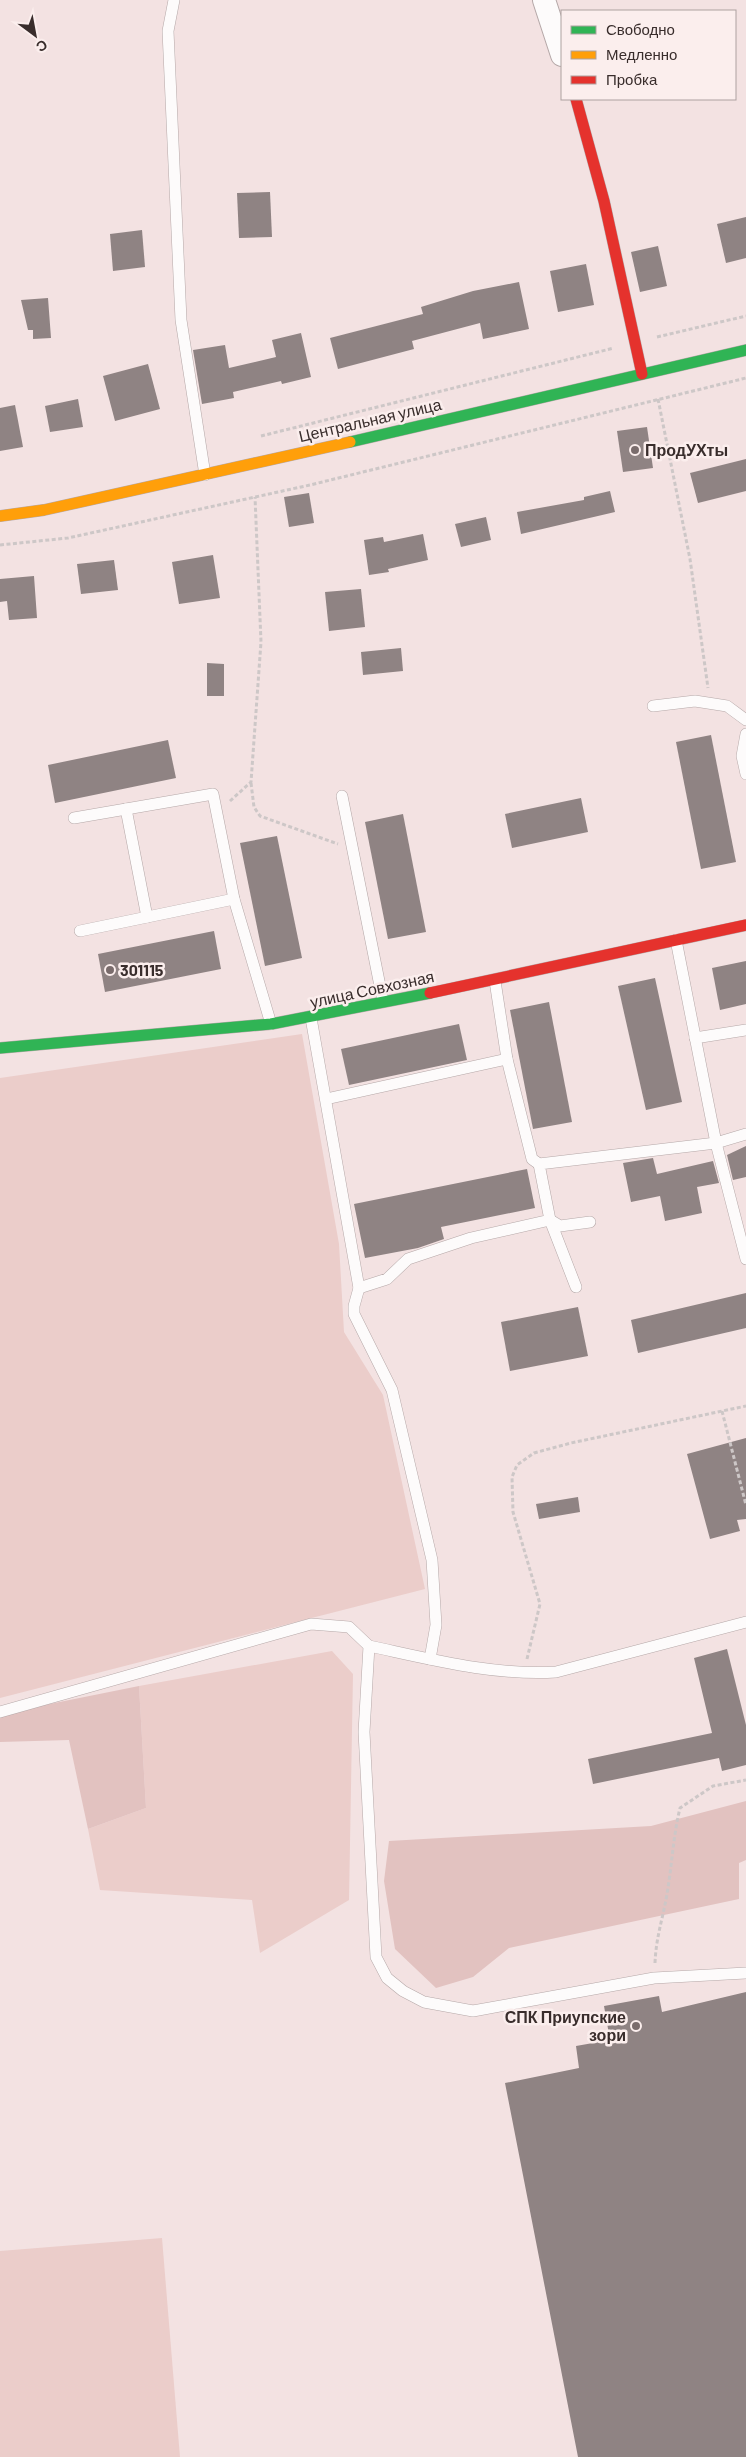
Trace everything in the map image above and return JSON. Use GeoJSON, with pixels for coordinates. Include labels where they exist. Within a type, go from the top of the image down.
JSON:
{"type":"FeatureCollection","features":[{"type":"Feature","properties":{"kind":"street"},"geometry":{"type":"LineString","coordinates":[[544,0],[561,52]]}},
{"type":"Feature","properties":{"kind":"street"},"geometry":{"type":"LineString","coordinates":[[576,100],[604,201],[636,342],[647,373]]}},
{"type":"Feature","properties":{"kind":"street","name":"Центральная улица"},"geometry":{"type":"LineString","coordinates":[[0,516],[44,510],[205,475],[746,350]]}},
{"type":"Feature","properties":{"kind":"street","name":"улица Совхозная"},"geometry":{"type":"LineString","coordinates":[[0,1048],[271,1024],[310,1018],[383,1001],[495,981],[746,926]]}},
{"type":"Feature","properties":{"kind":"lane"},"geometry":{"type":"LineString","coordinates":[[174,0],[168,31],[181,320],[205,475]]}},
{"type":"Feature","properties":{"kind":"lane"},"geometry":{"type":"LineString","coordinates":[[653,706],[693,701],[727,706],[746,720]]}},
{"type":"Feature","properties":{"kind":"lane"},"geometry":{"type":"LineString","coordinates":[[746,734],[742,756],[746,774]]}},
{"type":"Feature","properties":{"kind":"lane"},"geometry":{"type":"LineString","coordinates":[[74,818],[213,794],[234,899],[271,1024]]}},
{"type":"Feature","properties":{"kind":"lane"},"geometry":{"type":"LineString","coordinates":[[342,796],[355,850],[383,1001]]}},
{"type":"Feature","properties":{"kind":"lane"},"geometry":{"type":"LineString","coordinates":[[126,809],[147,917]]}},
{"type":"Feature","properties":{"kind":"lane"},"geometry":{"type":"LineString","coordinates":[[80,931],[234,899]]}},
{"type":"Feature","properties":{"kind":"lane"},"geometry":{"type":"LineString","coordinates":[[676,940],[716,1143],[746,1259]]}},
{"type":"Feature","properties":{"kind":"lane"},"geometry":{"type":"LineString","coordinates":[[495,981],[507,1059],[532,1159],[539,1164],[716,1143],[746,1134]]}},
{"type":"Feature","properties":{"kind":"lane"},"geometry":{"type":"LineString","coordinates":[[310,1018],[359,1288],[354,1314],[392,1390],[432,1560],[436,1625],[430,1659]]}},
{"type":"Feature","properties":{"kind":"lane"},"geometry":{"type":"LineString","coordinates":[[695,1038],[746,1030]]}},
{"type":"Feature","properties":{"kind":"lane"},"geometry":{"type":"LineString","coordinates":[[326,1099],[507,1059]]}},
{"type":"Feature","properties":{"kind":"lane"},"geometry":{"type":"LineString","coordinates":[[539,1164],[550,1220],[576,1288]]}},
{"type":"Feature","properties":{"kind":"lane"},"geometry":{"type":"LineString","coordinates":[[359,1288],[388,1279],[408,1259],[471,1238],[550,1220],[560,1226],[590,1222]]}},
{"type":"Feature","properties":{"kind":"lane"},"geometry":{"type":"LineString","coordinates":[[0,1712],[311,1624],[349,1627],[369,1646],[430,1659],[524,1674],[564,1670],[746,1622]]}},
{"type":"Feature","properties":{"kind":"lane"},"geometry":{"type":"LineString","coordinates":[[369,1646],[364,1742],[376,1957],[387,1978],[403,1991],[424,2002],[473,2011],[654,1978],[746,1973]]}},
{"type":"Feature","properties":{"kind":"path"},"geometry":{"type":"LineString","coordinates":[[259,437],[746,316]]}},
{"type":"Feature","properties":{"kind":"path"},"geometry":{"type":"LineString","coordinates":[[647,373],[658,399],[690,559],[708,688],[698,690],[693,701]]}},
{"type":"Feature","properties":{"kind":"path"},"geometry":{"type":"LineString","coordinates":[[0,545],[68,538],[255,497],[746,378]]}},
{"type":"Feature","properties":{"kind":"path"},"geometry":{"type":"LineString","coordinates":[[255,497],[261,642],[251,782],[254,807],[260,816],[355,850]]}},
{"type":"Feature","properties":{"kind":"path"},"geometry":{"type":"LineString","coordinates":[[216,813],[251,782]]}},
{"type":"Feature","properties":{"kind":"path"},"geometry":{"type":"LineString","coordinates":[[524,1674],[540,1604],[513,1512],[512,1477],[517,1465],[534,1453],[571,1443],[746,1406]]}},
{"type":"Feature","properties":{"kind":"path"},"geometry":{"type":"LineString","coordinates":[[722,1411],[746,1505]]}},
{"type":"Feature","properties":{"kind":"path"},"geometry":{"type":"LineString","coordinates":[[654,1978],[656,1940],[667,1894],[673,1836],[680,1808],[713,1786],[746,1780]]}},
{"type":"Feature","properties":{"kind":"shaded area"},"geometry":{"type":"Polygon","coordinates":[[[302,1034],[339,1244],[344,1332],[383,1395],[425,1589],[0,1698],[0,1078],[302,1034]]]}},
{"type":"Feature","properties":{"kind":"shaded area"},"geometry":{"type":"Polygon","coordinates":[[[332,1651],[353,1674],[349,1900],[260,1953],[252,1900],[100,1890],[88,1829],[146,1808],[139,1686],[332,1651]]]}},
{"type":"Feature","properties":{"kind":"shaded area"},"geometry":{"type":"Polygon","coordinates":[[[139,1686],[146,1808],[88,1829],[69,1740],[0,1742],[0,1714],[139,1686]]]}},
{"type":"Feature","properties":{"kind":"shaded area"},"geometry":{"type":"Polygon","coordinates":[[[746,1801],[746,1860],[739,1863],[739,1899],[509,1948],[473,1977],[436,1988],[395,1949],[384,1881],[389,1841],[651,1826],[746,1801]]]}},
{"type":"Feature","properties":{"kind":"shaded area"},"geometry":{"type":"Polygon","coordinates":[[[162,2238],[180,2457],[0,2457],[0,2251],[162,2238]]]}},
{"type":"Feature","properties":{"kind":"building"},"geometry":{"type":"Polygon","coordinates":[[[270,192],[272,237],[239,238],[237,193],[270,192]]]}},
{"type":"Feature","properties":{"kind":"building"},"geometry":{"type":"Polygon","coordinates":[[[746,217],[746,258],[726,263],[717,224],[746,217]]]}},
{"type":"Feature","properties":{"kind":"building"},"geometry":{"type":"Polygon","coordinates":[[[142,230],[145,267],[113,271],[110,234],[142,230]]]}},
{"type":"Feature","properties":{"kind":"building"},"geometry":{"type":"Polygon","coordinates":[[[658,246],[667,286],[640,292],[631,252],[658,246]]]}},
{"type":"Feature","properties":{"kind":"building"},"geometry":{"type":"Polygon","coordinates":[[[586,264],[594,305],[558,312],[550,271],[586,264]]]}},
{"type":"Feature","properties":{"kind":"building"},"geometry":{"type":"Polygon","coordinates":[[[519,282],[529,329],[483,339],[480,323],[412,341],[414,349],[338,369],[330,338],[423,314],[421,307],[473,291],[519,282]]]}},
{"type":"Feature","properties":{"kind":"building"},"geometry":{"type":"Polygon","coordinates":[[[48,298],[51,338],[33,339],[33,330],[28,330],[21,300],[48,298]]]}},
{"type":"Feature","properties":{"kind":"building"},"geometry":{"type":"Polygon","coordinates":[[[301,333],[311,377],[282,384],[281,381],[233,392],[234,398],[202,404],[193,350],[225,345],[229,368],[276,357],[272,340],[301,333]]]}},
{"type":"Feature","properties":{"kind":"building"},"geometry":{"type":"Polygon","coordinates":[[[148,364],[160,409],[115,421],[103,376],[148,364]]]}},
{"type":"Feature","properties":{"kind":"building"},"geometry":{"type":"Polygon","coordinates":[[[78,399],[83,427],[50,432],[45,406],[78,399]]]}},
{"type":"Feature","properties":{"kind":"building"},"geometry":{"type":"Polygon","coordinates":[[[15,405],[23,447],[0,451],[0,408],[15,405]]]}},
{"type":"Feature","properties":{"kind":"building","name":"ПродУХты"},"geometry":{"type":"Polygon","coordinates":[[[647,427],[653,468],[623,472],[617,431],[647,427]]]}},
{"type":"Feature","properties":{"kind":"building"},"geometry":{"type":"Polygon","coordinates":[[[746,459],[746,491],[698,503],[690,473],[746,459]]]}},
{"type":"Feature","properties":{"kind":"building"},"geometry":{"type":"Polygon","coordinates":[[[610,491],[615,512],[521,534],[517,512],[584,500],[584,497],[610,491]]]}},
{"type":"Feature","properties":{"kind":"building"},"geometry":{"type":"Polygon","coordinates":[[[309,493],[314,523],[289,527],[284,497],[309,493]]]}},
{"type":"Feature","properties":{"kind":"building"},"geometry":{"type":"Polygon","coordinates":[[[486,517],[491,540],[461,547],[455,524],[486,517]]]}},
{"type":"Feature","properties":{"kind":"building"},"geometry":{"type":"Polygon","coordinates":[[[423,534],[428,560],[388,569],[389,572],[369,575],[364,540],[383,537],[384,542],[423,534]]]}},
{"type":"Feature","properties":{"kind":"building"},"geometry":{"type":"Polygon","coordinates":[[[213,555],[220,598],[179,604],[172,562],[213,555]]]}},
{"type":"Feature","properties":{"kind":"building"},"geometry":{"type":"Polygon","coordinates":[[[114,560],[118,590],[81,594],[77,564],[114,560]]]}},
{"type":"Feature","properties":{"kind":"building"},"geometry":{"type":"Polygon","coordinates":[[[34,576],[37,618],[9,620],[7,601],[0,602],[0,579],[34,576]]]}},
{"type":"Feature","properties":{"kind":"building"},"geometry":{"type":"Polygon","coordinates":[[[361,589],[365,627],[329,631],[325,592],[361,589]]]}},
{"type":"Feature","properties":{"kind":"building"},"geometry":{"type":"Polygon","coordinates":[[[401,648],[403,671],[363,675],[361,652],[401,648]]]}},
{"type":"Feature","properties":{"kind":"building"},"geometry":{"type":"Polygon","coordinates":[[[207,663],[224,664],[224,696],[207,696],[207,663]]]}},
{"type":"Feature","properties":{"kind":"building"},"geometry":{"type":"Polygon","coordinates":[[[711,735],[736,862],[701,869],[676,742],[711,735]]]}},
{"type":"Feature","properties":{"kind":"building"},"geometry":{"type":"Polygon","coordinates":[[[168,740],[176,778],[55,803],[48,765],[168,740]]]}},
{"type":"Feature","properties":{"kind":"building"},"geometry":{"type":"Polygon","coordinates":[[[581,798],[588,832],[512,848],[505,814],[581,798]]]}},
{"type":"Feature","properties":{"kind":"building"},"geometry":{"type":"Polygon","coordinates":[[[403,814],[426,932],[388,939],[365,822],[403,814]]]}},
{"type":"Feature","properties":{"kind":"building"},"geometry":{"type":"Polygon","coordinates":[[[277,836],[302,958],[265,966],[240,843],[277,836]]]}},
{"type":"Feature","properties":{"kind":"building"},"geometry":{"type":"Polygon","coordinates":[[[214,931],[221,969],[105,992],[98,954],[214,931]]]}},
{"type":"Feature","properties":{"kind":"building"},"geometry":{"type":"Polygon","coordinates":[[[746,961],[746,1004],[720,1010],[712,968],[746,961]]]}},
{"type":"Feature","properties":{"kind":"building"},"geometry":{"type":"Polygon","coordinates":[[[655,978],[682,1102],[646,1110],[618,986],[655,978]]]}},
{"type":"Feature","properties":{"kind":"building"},"geometry":{"type":"Polygon","coordinates":[[[549,1002],[572,1122],[533,1129],[510,1010],[549,1002]]]}},
{"type":"Feature","properties":{"kind":"building"},"geometry":{"type":"Polygon","coordinates":[[[459,1024],[467,1060],[349,1085],[341,1049],[459,1024]]]}},
{"type":"Feature","properties":{"kind":"building"},"geometry":{"type":"Polygon","coordinates":[[[746,1146],[746,1177],[733,1180],[727,1155],[746,1146]]]}},
{"type":"Feature","properties":{"kind":"building"},"geometry":{"type":"Polygon","coordinates":[[[653,1158],[657,1174],[713,1161],[719,1183],[697,1187],[702,1213],[665,1221],[660,1196],[631,1202],[623,1163],[653,1158]]]}},
{"type":"Feature","properties":{"kind":"building"},"geometry":{"type":"Polygon","coordinates":[[[527,1169],[535,1208],[441,1227],[444,1239],[418,1248],[365,1258],[354,1204],[527,1169]]]}},
{"type":"Feature","properties":{"kind":"building"},"geometry":{"type":"Polygon","coordinates":[[[746,1293],[746,1328],[638,1353],[631,1320],[746,1293]]]}},
{"type":"Feature","properties":{"kind":"building"},"geometry":{"type":"Polygon","coordinates":[[[578,1307],[588,1356],[510,1371],[501,1322],[578,1307]]]}},
{"type":"Feature","properties":{"kind":"building"},"geometry":{"type":"Polygon","coordinates":[[[746,1438],[746,1519],[737,1520],[740,1531],[710,1539],[687,1454],[746,1438]]]}},
{"type":"Feature","properties":{"kind":"building"},"geometry":{"type":"Polygon","coordinates":[[[578,1497],[580,1512],[539,1519],[536,1504],[578,1497]]]}},
{"type":"Feature","properties":{"kind":"building"},"geometry":{"type":"Polygon","coordinates":[[[727,1649],[746,1725],[746,1765],[722,1771],[719,1758],[593,1784],[588,1759],[712,1733],[694,1658],[727,1649]]]}},
{"type":"Feature","properties":{"kind":"building"},"geometry":{"type":"Polygon","coordinates":[[[746,1992],[746,2457],[578,2457],[505,2083],[579,2068],[576,2046],[610,2040],[604,2006],[659,1996],[662,2012],[746,1992]]]}},
{"type":"Feature","properties":{"kind":"traffic: fast"},"geometry":{"type":"LineString","coordinates":[[350,442],[746,350]]}},
{"type":"Feature","properties":{"kind":"traffic: fast"},"geometry":{"type":"LineString","coordinates":[[0,1048],[271,1024],[430,993]]}},
{"type":"Feature","properties":{"kind":"traffic: slow"},"geometry":{"type":"LineString","coordinates":[[0,516],[44,510],[350,442]]}},
{"type":"Feature","properties":{"kind":"traffic: jam"},"geometry":{"type":"LineString","coordinates":[[576,100],[604,201],[642,374]]}},
{"type":"Feature","properties":{"kind":"traffic: jam"},"geometry":{"type":"LineString","coordinates":[[430,993],[746,925]]}},
{"type":"Feature","properties":{"kind":"place","name":"ПродУХты"},"geometry":{"type":"Point","coordinates":[635,450]}},
{"type":"Feature","properties":{"kind":"place","name":"301115"},"geometry":{"type":"Point","coordinates":[110,970]}},
{"type":"Feature","properties":{"kind":"place","name":"СПК Приупские зори"},"geometry":{"type":"Point","coordinates":[636,2026]}}]}
